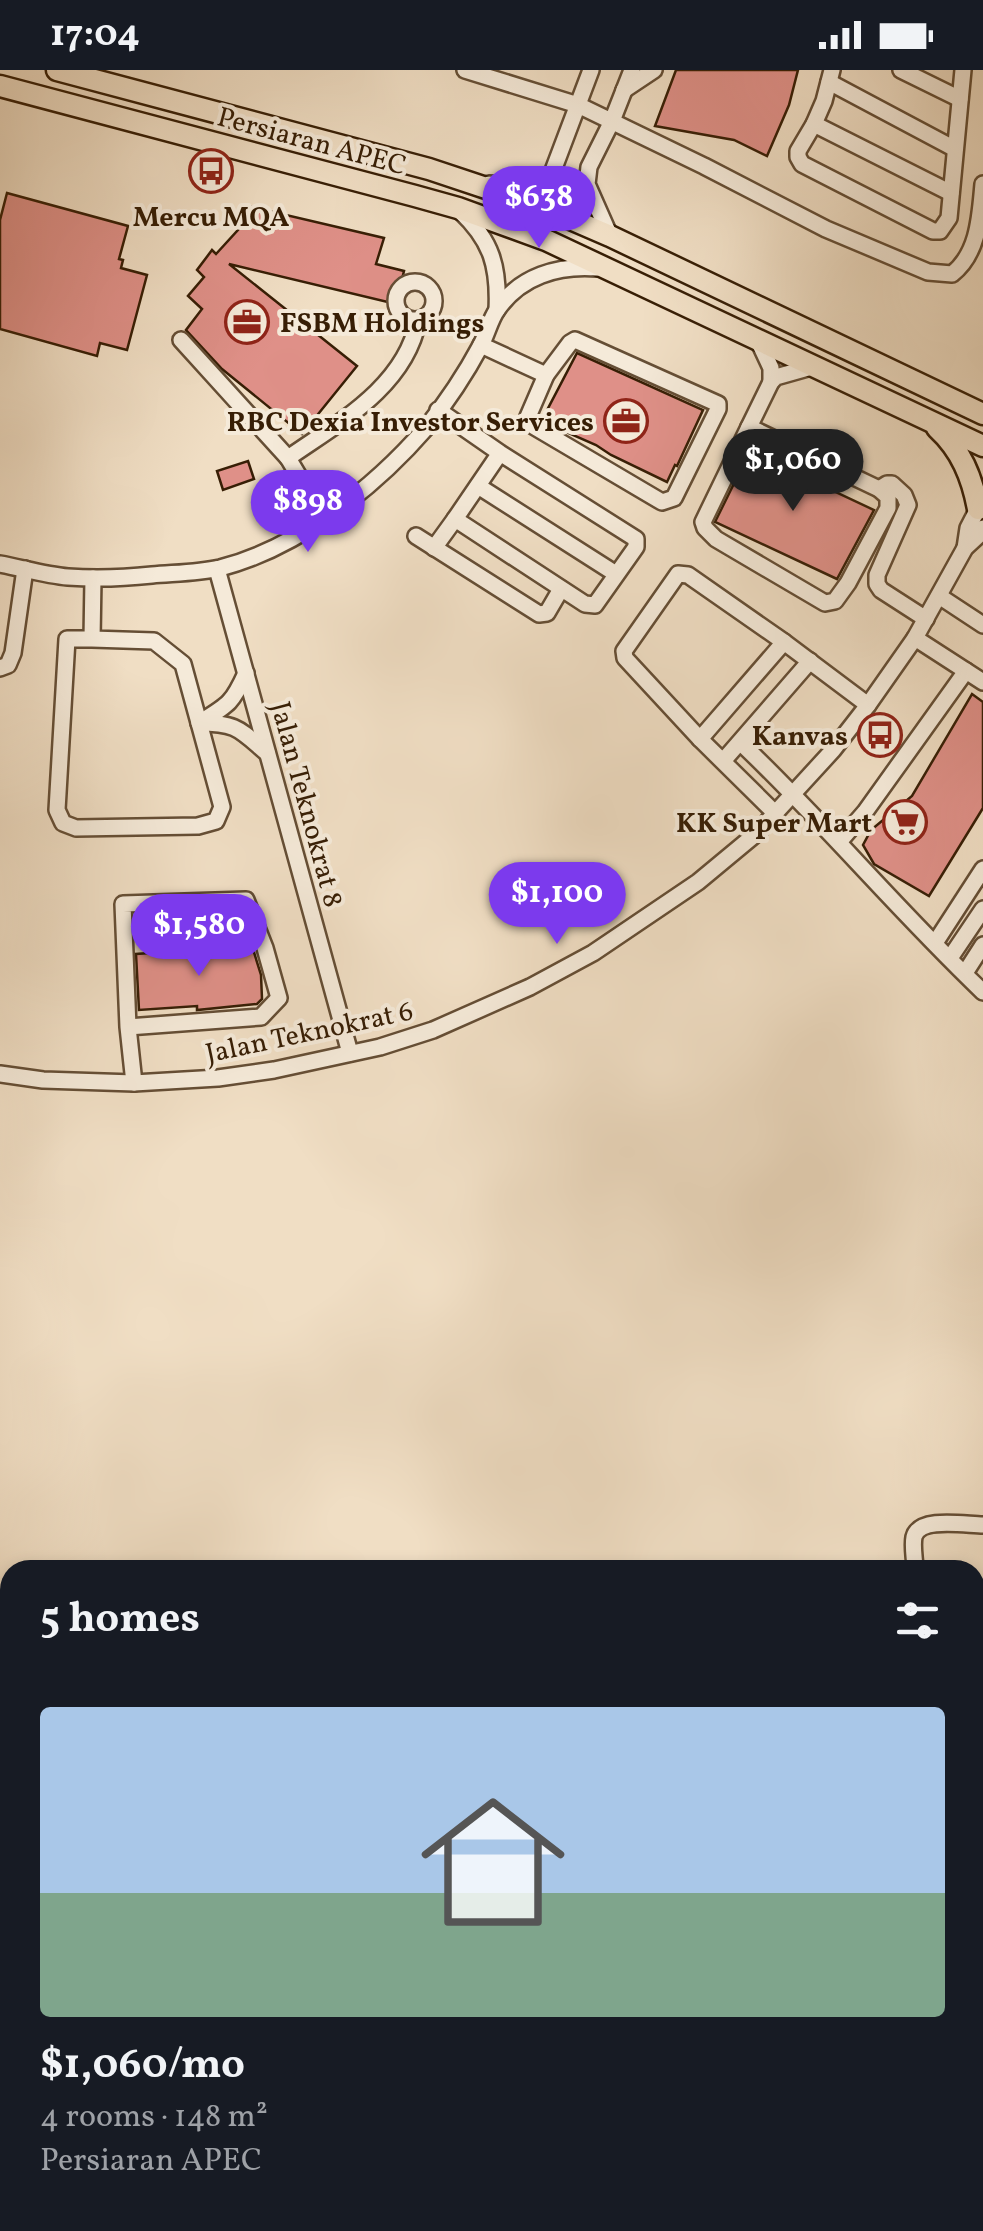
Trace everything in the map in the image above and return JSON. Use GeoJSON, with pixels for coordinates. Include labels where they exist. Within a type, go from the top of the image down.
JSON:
{"type":"FeatureCollection","features":[{"type":"Feature","properties":{"kind":"main road","name":"Persiaran APEC"},"geometry":{"type":"LineString","coordinates":[[57,70],[475,183],[543,207],[983,414]]}},
{"type":"Feature","properties":{"kind":"main road","name":"Persiaran APEC"},"geometry":{"type":"LineString","coordinates":[[0,86],[458,208],[546,240],[983,446]]}},
{"type":"Feature","properties":{"kind":"main road"},"geometry":{"type":"LineString","coordinates":[[930,420],[952,442],[964,463],[981,512]]}},
{"type":"Feature","properties":{"kind":"street"},"geometry":{"type":"LineString","coordinates":[[466,70],[578,105],[826,230],[928,272],[952,274],[962,266],[972,246],[983,184],[952,188],[814,124]]}},
{"type":"Feature","properties":{"kind":"street"},"geometry":{"type":"LineString","coordinates":[[475,183],[526,186],[552,176],[591,70]]}},
{"type":"Feature","properties":{"kind":"street"},"geometry":{"type":"LineString","coordinates":[[610,236],[587,184],[590,167],[632,70]]}},
{"type":"Feature","properties":{"kind":"street"},"geometry":{"type":"LineString","coordinates":[[624,90],[654,70]]}},
{"type":"Feature","properties":{"kind":"street"},"geometry":{"type":"LineString","coordinates":[[900,70],[960,100]]}},
{"type":"Feature","properties":{"kind":"street"},"geometry":{"type":"LineString","coordinates":[[956,149],[831,76],[798,157],[811,170],[940,231],[949,218],[956,149],[963,70]]}},
{"type":"Feature","properties":{"kind":"street"},"geometry":{"type":"LineString","coordinates":[[0,564],[66,577],[93,578],[217,569],[266,551],[325,520],[366,487],[426,428],[481,345],[496,310],[498,288],[491,252],[483,236],[458,208]]}},
{"type":"Feature","properties":{"kind":"street"},"geometry":{"type":"LineString","coordinates":[[496,310],[542,274],[575,266],[611,269]]}},
{"type":"Feature","properties":{"kind":"street"},"geometry":{"type":"LineString","coordinates":[[288,458],[367,402],[401,364],[418,321]]}},
{"type":"Feature","properties":{"kind":"street"},"geometry":{"type":"LineString","coordinates":[[758,338],[771,368],[771,382]]}},
{"type":"Feature","properties":{"kind":"street"},"geometry":{"type":"LineString","coordinates":[[181,340],[288,458],[325,520]]}},
{"type":"Feature","properties":{"kind":"street"},"geometry":{"type":"LineString","coordinates":[[575,340],[718,404],[674,498],[662,502],[528,422],[546,375],[575,340]]}},
{"type":"Feature","properties":{"kind":"street"},"geometry":{"type":"LineString","coordinates":[[481,345],[546,375]]}},
{"type":"Feature","properties":{"kind":"street"},"geometry":{"type":"LineString","coordinates":[[749,427],[879,489],[888,498],[888,508],[835,602],[825,603],[716,539],[703,522],[749,427],[771,382],[815,366]]}},
{"type":"Feature","properties":{"kind":"street"},"geometry":{"type":"LineString","coordinates":[[438,410],[636,539],[636,547],[594,605],[585,604],[455,519]]}},
{"type":"Feature","properties":{"kind":"street"},"geometry":{"type":"LineString","coordinates":[[434,548],[500,453]]}},
{"type":"Feature","properties":{"kind":"street"},"geometry":{"type":"LineString","coordinates":[[879,489],[892,484],[904,494],[908,505],[877,575],[877,584],[926,620]]}},
{"type":"Feature","properties":{"kind":"street"},"geometry":{"type":"LineString","coordinates":[[478,486],[616,574]]}},
{"type":"Feature","properties":{"kind":"street","name":"Jalan Teknokrat 6"},"geometry":{"type":"LineString","coordinates":[[0,1074],[43,1080],[134,1083],[218,1078],[350,1053],[433,1030],[530,988],[594,953],[698,882],[757,833],[833,750],[915,638],[965,548],[968,528],[981,512]]}},
{"type":"Feature","properties":{"kind":"street"},"geometry":{"type":"LineString","coordinates":[[416,536],[538,614],[546,613],[561,589]]}},
{"type":"Feature","properties":{"kind":"street"},"geometry":{"type":"LineString","coordinates":[[0,668],[8,665],[13,654],[25,569]]}},
{"type":"Feature","properties":{"kind":"street","name":"Jalan Teknokrat 8"},"geometry":{"type":"LineString","coordinates":[[217,569],[350,1053]]}},
{"type":"Feature","properties":{"kind":"street"},"geometry":{"type":"LineString","coordinates":[[776,813],[625,658],[624,651],[678,574],[688,575],[868,706]]}},
{"type":"Feature","properties":{"kind":"street"},"geometry":{"type":"LineString","coordinates":[[92,638],[93,578]]}},
{"type":"Feature","properties":{"kind":"street"},"geometry":{"type":"LineString","coordinates":[[939,596],[983,623]]}},
{"type":"Feature","properties":{"kind":"street"},"geometry":{"type":"LineString","coordinates":[[92,638],[154,641],[182,664],[222,807],[216,821],[198,826],[76,828],[63,822],[57,810],[67,639],[92,638]]}},
{"type":"Feature","properties":{"kind":"street"},"geometry":{"type":"LineString","coordinates":[[915,638],[983,682]]}},
{"type":"Feature","properties":{"kind":"street"},"geometry":{"type":"LineString","coordinates":[[700,738],[784,642]]}},
{"type":"Feature","properties":{"kind":"street"},"geometry":{"type":"LineString","coordinates":[[724,760],[810,662]]}},
{"type":"Feature","properties":{"kind":"street"},"geometry":{"type":"LineString","coordinates":[[838,842],[865,812],[966,672]]}},
{"type":"Feature","properties":{"kind":"street"},"geometry":{"type":"LineString","coordinates":[[199,723],[234,698],[246,673]]}},
{"type":"Feature","properties":{"kind":"street"},"geometry":{"type":"LineString","coordinates":[[199,723],[224,723],[268,752]]}},
{"type":"Feature","properties":{"kind":"street"},"geometry":{"type":"LineString","coordinates":[[741,743],[983,992]]}},
{"type":"Feature","properties":{"kind":"street"},"geometry":{"type":"LineString","coordinates":[[935,943],[983,869]]}},
{"type":"Feature","properties":{"kind":"street"},"geometry":{"type":"LineString","coordinates":[[128,1027],[261,1017],[279,998],[246,900],[122,904],[128,1027],[134,1083]]}},
{"type":"Feature","properties":{"kind":"street"},"geometry":{"type":"LineString","coordinates":[[950,958],[983,909]]}},
{"type":"Feature","properties":{"kind":"street"},"geometry":{"type":"LineString","coordinates":[[965,972],[983,945]]}},
{"type":"Feature","properties":{"kind":"street"},"geometry":{"type":"LineString","coordinates":[[915,1560],[914,1536],[921,1526],[983,1525]]}},
{"type":"Feature","properties":{"kind":"building"},"geometry":{"type":"Polygon","coordinates":[[[676,70],[798,70],[789,105],[767,156],[734,140],[655,126],[676,70]]]}},
{"type":"Feature","properties":{"kind":"building"},"geometry":{"type":"Polygon","coordinates":[[[7,193],[128,226],[119,259],[123,260],[121,268],[147,275],[127,350],[100,343],[97,356],[0,329],[0,220],[7,193]]]}},
{"type":"Feature","properties":{"kind":"building","name":"FSBM Holdings"},"geometry":{"type":"Polygon","coordinates":[[[252,207],[384,238],[376,264],[404,271],[396,304],[229,264],[357,366],[302,434],[222,369],[186,330],[202,309],[188,296],[204,277],[197,270],[212,250],[216,254],[247,220],[252,207]]]}},
{"type":"Feature","properties":{"kind":"building","name":"RBC Dexia Investor Services"},"geometry":{"type":"Polygon","coordinates":[[[577,353],[703,410],[667,482],[566,432],[564,425],[544,416],[577,353]]]}},
{"type":"Feature","properties":{"kind":"building"},"geometry":{"type":"Polygon","coordinates":[[[753,445],[798,466],[795,473],[874,510],[837,579],[715,522],[753,445]]]}},
{"type":"Feature","properties":{"kind":"building"},"geometry":{"type":"Polygon","coordinates":[[[248,461],[254,479],[223,490],[217,471],[248,461]]]}},
{"type":"Feature","properties":{"kind":"building"},"geometry":{"type":"Polygon","coordinates":[[[972,694],[983,702],[983,808],[929,896],[874,864],[863,845],[871,830],[912,796],[972,694]]]}},
{"type":"Feature","properties":{"kind":"building"},"geometry":{"type":"Polygon","coordinates":[[[252,946],[261,975],[262,999],[257,1004],[139,1010],[136,954],[252,946]]]}},
{"type":"Feature","properties":{"kind":"place","name":"Mercu MQA"},"geometry":{"type":"Point","coordinates":[211,171]}},
{"type":"Feature","properties":{"kind":"place","name":"FSBM Holdings"},"geometry":{"type":"Point","coordinates":[247,322]}},
{"type":"Feature","properties":{"kind":"place","name":"RBC Dexia Investor Services"},"geometry":{"type":"Point","coordinates":[626,421]}},
{"type":"Feature","properties":{"kind":"place","name":"Kanvas"},"geometry":{"type":"Point","coordinates":[880,735]}},
{"type":"Feature","properties":{"kind":"place","name":"KK Super Mart"},"geometry":{"type":"Point","coordinates":[905,822]}}]}
